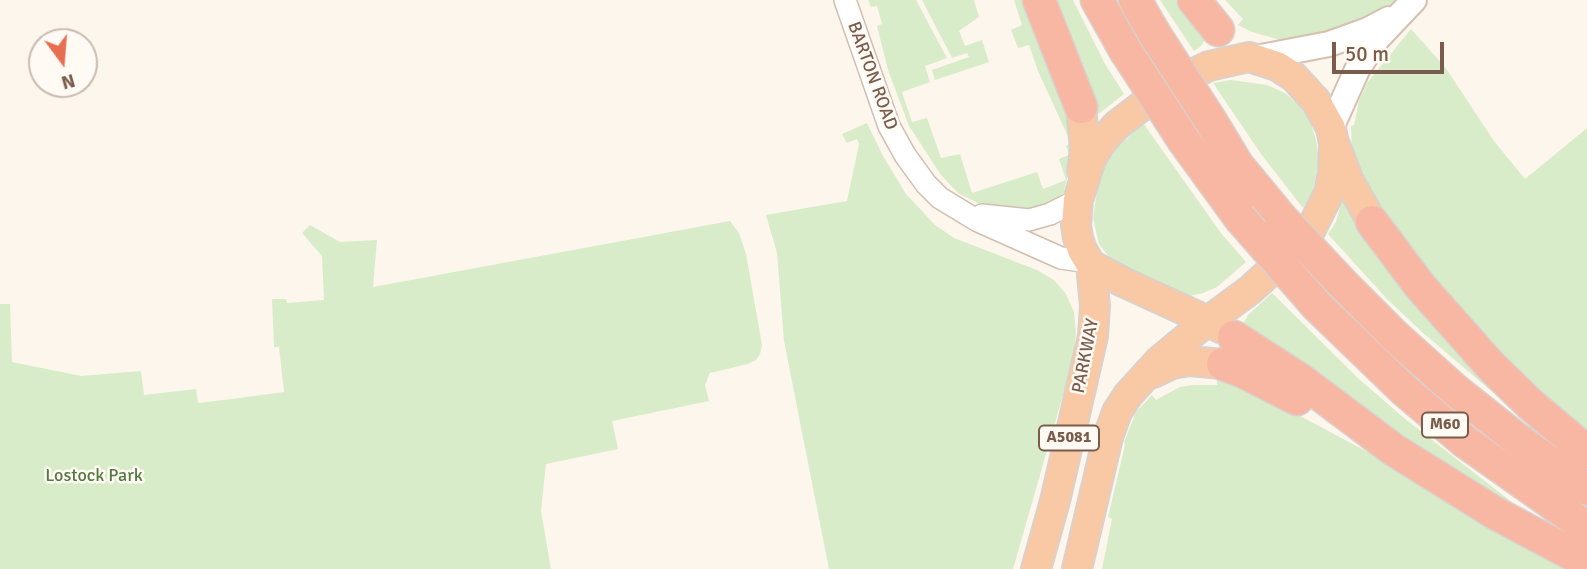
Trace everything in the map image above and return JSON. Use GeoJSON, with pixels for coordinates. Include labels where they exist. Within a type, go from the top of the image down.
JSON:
{"type":"FeatureCollection","features":[{"type":"Feature","properties":{"kind":"highway"},"geometry":{"type":"LineString","coordinates":[[1039,0],[1081,107]]}},
{"type":"Feature","properties":{"kind":"highway","name":"M60"},"geometry":{"type":"LineString","coordinates":[[1097,0],[1125,50],[1184,141],[1240,218],[1317,306],[1404,390],[1464,441],[1497,467],[1587,528]]}},
{"type":"Feature","properties":{"kind":"highway","name":"M60"},"geometry":{"type":"LineString","coordinates":[[1135,0],[1238,166],[1281,218],[1396,337],[1455,390],[1518,440],[1587,489]]}},
{"type":"Feature","properties":{"kind":"highway"},"geometry":{"type":"LineString","coordinates":[[1194,0],[1218,30],[1253,57],[1277,66],[1307,89],[1325,114],[1348,178],[1372,222],[1420,286],[1491,366],[1587,452]]}},
{"type":"Feature","properties":{"kind":"highway"},"geometry":{"type":"LineString","coordinates":[[1079,192],[1091,159],[1103,140],[1116,125],[1144,103],[1209,66],[1253,57]]}},
{"type":"Feature","properties":{"kind":"highway","name":"PARKWAY"},"geometry":{"type":"LineString","coordinates":[[1036,569],[1055,501],[1093,336],[1095,306],[1089,263],[1078,238],[1076,225],[1085,150],[1081,107]]}},
{"type":"Feature","properties":{"kind":"highway"},"geometry":{"type":"LineString","coordinates":[[1142,380],[1172,364],[1198,361],[1222,341],[1251,290],[1295,249],[1310,231],[1329,193],[1333,136]]}},
{"type":"Feature","properties":{"kind":"highway"},"geometry":{"type":"LineString","coordinates":[[1089,263],[1222,341]]}},
{"type":"Feature","properties":{"kind":"highway","name":"M60"},"geometry":{"type":"LineString","coordinates":[[1222,341],[1242,370],[1394,450],[1495,513],[1587,562]]}},
{"type":"Feature","properties":{"kind":"highway","name":"A5081"},"geometry":{"type":"LineString","coordinates":[[1077,569],[1112,423],[1128,395],[1159,361],[1222,341]]}},
{"type":"Feature","properties":{"kind":"main road"},"geometry":{"type":"LineString","coordinates":[[1253,57],[1306,50],[1349,38],[1407,7]]}},
{"type":"Feature","properties":{"kind":"main road"},"geometry":{"type":"LineString","coordinates":[[1333,136],[1357,71],[1377,39],[1407,7]]}},
{"type":"Feature","properties":{"kind":"street","name":"BARTON ROAD"},"geometry":{"type":"LineString","coordinates":[[845,0],[889,126],[905,155],[926,184],[959,211],[1046,252],[1089,263]]}},
{"type":"Feature","properties":{"kind":"street"},"geometry":{"type":"LineString","coordinates":[[959,211],[1029,220],[1050,214],[1079,192]]}},
{"type":"Feature","properties":{"kind":"green space"},"geometry":{"type":"Polygon","coordinates":[[[868,0],[916,0],[947,58],[925,66],[930,82],[902,92],[912,122],[927,118],[941,158],[960,154],[972,193],[1037,172],[1043,189],[1066,180],[1059,159],[1069,155],[1066,146],[1071,143],[1029,45],[1018,48],[1011,30],[1022,25],[1014,0],[1033,0],[1065,83],[1074,152],[1060,206],[1009,213],[982,205],[958,193],[941,175],[909,126],[888,70],[877,26],[882,24],[877,6],[871,7],[868,0]]]}},
{"type":"Feature","properties":{"kind":"green space"},"geometry":{"type":"Polygon","coordinates":[[[922,0],[974,0],[979,17],[959,31],[965,46],[982,40],[989,62],[935,80],[932,70],[969,57],[967,53],[952,58],[922,0]]]}},
{"type":"Feature","properties":{"kind":"green space"},"geometry":{"type":"Polygon","coordinates":[[[1047,0],[1073,0],[1105,64],[1124,94],[1092,119],[1047,0]]]}},
{"type":"Feature","properties":{"kind":"green space"},"geometry":{"type":"Polygon","coordinates":[[[1160,0],[1176,0],[1205,40],[1200,47],[1194,51],[1160,0]]]}},
{"type":"Feature","properties":{"kind":"green space"},"geometry":{"type":"Polygon","coordinates":[[[1225,0],[1399,0],[1366,25],[1284,41],[1238,25],[1243,19],[1225,0]]]}},
{"type":"Feature","properties":{"kind":"green space"},"geometry":{"type":"Polygon","coordinates":[[[1411,29],[1445,67],[1494,141],[1525,179],[1587,128],[1587,440],[1490,350],[1377,212],[1352,154],[1351,126],[1354,125],[1359,101],[1367,83],[1411,29]]]}},
{"type":"Feature","properties":{"kind":"green space"},"geometry":{"type":"Polygon","coordinates":[[[1231,80],[1267,85],[1285,93],[1299,105],[1310,121],[1319,159],[1313,191],[1303,208],[1261,154],[1213,83],[1231,80]]]}},
{"type":"Feature","properties":{"kind":"green space"},"geometry":{"type":"Polygon","coordinates":[[[867,123],[906,194],[935,225],[954,238],[1037,270],[1054,280],[1066,294],[1074,312],[1076,334],[1073,360],[1013,569],[829,569],[784,341],[777,253],[766,215],[847,201],[859,144],[857,139],[847,143],[842,134],[867,123]]]}},
{"type":"Feature","properties":{"kind":"green space"},"geometry":{"type":"Polygon","coordinates":[[[1143,123],[1221,233],[1246,262],[1217,287],[1203,293],[1190,296],[1175,293],[1112,261],[1099,244],[1093,218],[1098,185],[1105,166],[1117,148],[1143,123]]]}},
{"type":"Feature","properties":{"kind":"green space"},"geometry":{"type":"Polygon","coordinates":[[[1343,195],[1563,447],[1422,332],[1387,299],[1328,234],[1336,222],[1343,195]]]}},
{"type":"Feature","properties":{"kind":"green space","name":"Lostock Park"},"geometry":{"type":"Polygon","coordinates":[[[730,221],[739,233],[746,254],[762,345],[760,354],[748,364],[710,373],[705,385],[709,401],[612,421],[618,449],[546,464],[541,511],[551,569],[0,569],[0,304],[10,304],[12,362],[81,376],[141,371],[144,395],[196,389],[198,403],[284,392],[279,347],[274,347],[272,299],[286,299],[287,303],[324,300],[322,256],[302,233],[310,225],[340,242],[377,240],[373,287],[730,221]]]}},
{"type":"Feature","properties":{"kind":"green space"},"geometry":{"type":"Polygon","coordinates":[[[1272,293],[1359,379],[1404,418],[1550,532],[1439,467],[1240,329],[1248,315],[1272,293]]]}},
{"type":"Feature","properties":{"kind":"green space"},"geometry":{"type":"Polygon","coordinates":[[[1217,377],[1238,383],[1445,493],[1573,569],[1102,569],[1112,519],[1108,517],[1124,442],[1136,412],[1152,395],[1156,400],[1180,387],[1217,385],[1217,377]]]}}]}
